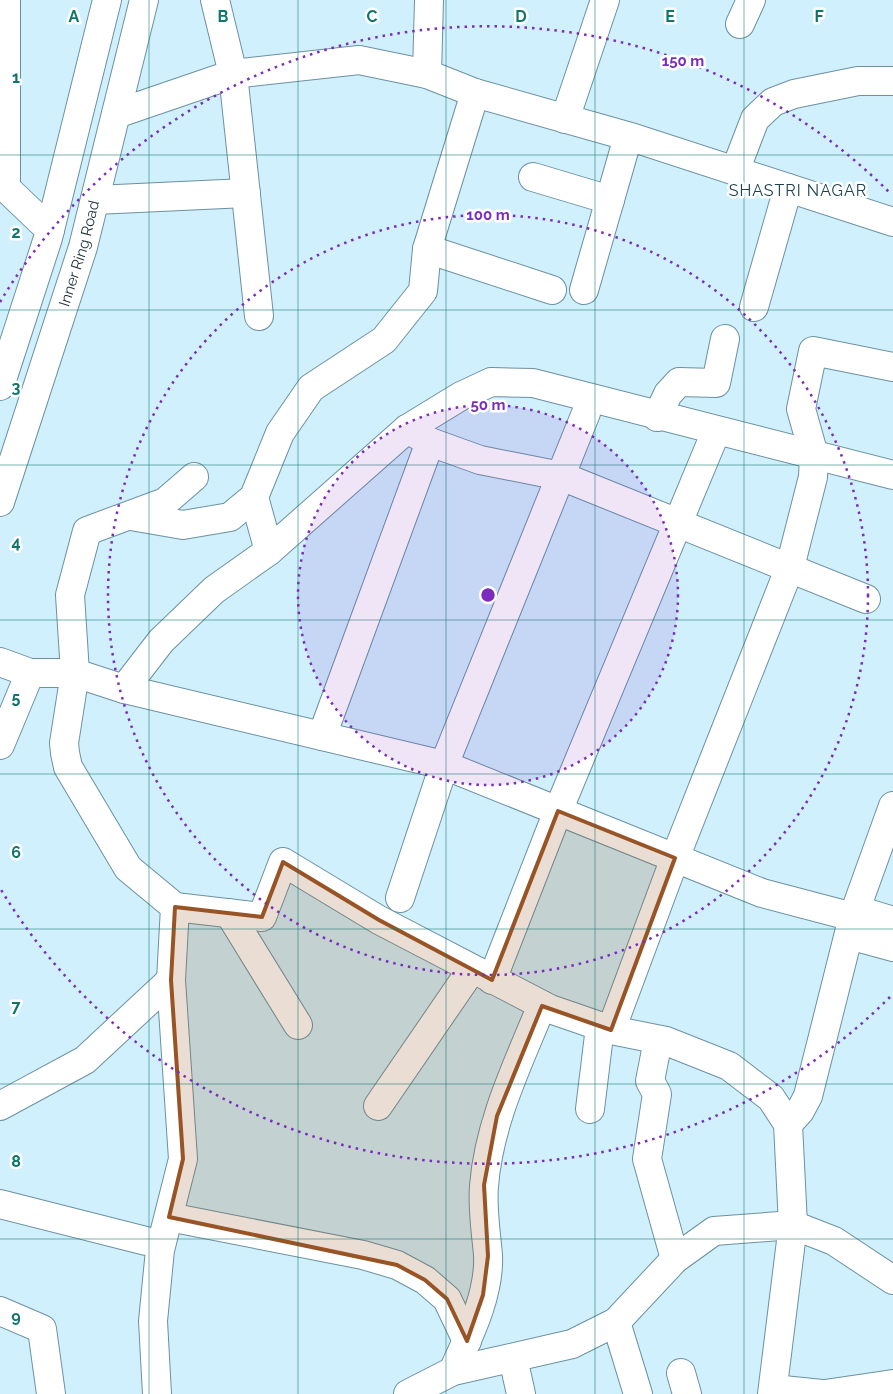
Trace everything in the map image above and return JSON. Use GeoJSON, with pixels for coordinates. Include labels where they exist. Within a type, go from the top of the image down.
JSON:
{"type":"FeatureCollection","features":[{"type":"Feature","properties":{"kind":"street"},"geometry":{"type":"LineString","coordinates":[[6,0],[6,188],[50,230]]}},
{"type":"Feature","properties":{"kind":"street"},"geometry":{"type":"LineString","coordinates":[[0,386],[50,230],[107,0]]}},
{"type":"Feature","properties":{"kind":"street","name":"Inner Ring Road"},"geometry":{"type":"LineString","coordinates":[[0,502],[83,247],[144,0]]}},
{"type":"Feature","properties":{"kind":"street"},"geometry":{"type":"LineString","coordinates":[[215,0],[233,74],[259,316]]}},
{"type":"Feature","properties":{"kind":"street"},"geometry":{"type":"LineString","coordinates":[[427,74],[429,0]]}},
{"type":"Feature","properties":{"kind":"street"},"geometry":{"type":"LineString","coordinates":[[565,119],[605,0]]}},
{"type":"Feature","properties":{"kind":"street"},"geometry":{"type":"LineString","coordinates":[[116,114],[233,74],[358,60],[427,74],[475,93],[628,137],[893,222]]}},
{"type":"Feature","properties":{"kind":"street"},"geometry":{"type":"LineString","coordinates":[[735,171],[755,120],[773,102],[794,94],[858,81],[893,81]]}},
{"type":"Feature","properties":{"kind":"street"},"geometry":{"type":"LineString","coordinates":[[128,516],[184,525],[230,517],[254,498],[280,433],[311,388],[384,340],[422,291],[427,249],[475,93]]}},
{"type":"Feature","properties":{"kind":"street"},"geometry":{"type":"LineString","coordinates":[[584,290],[628,137]]}},
{"type":"Feature","properties":{"kind":"street"},"geometry":{"type":"LineString","coordinates":[[533,177],[610,200]]}},
{"type":"Feature","properties":{"kind":"street"},"geometry":{"type":"LineString","coordinates":[[754,307],[788,188]]}},
{"type":"Feature","properties":{"kind":"street"},"geometry":{"type":"LineString","coordinates":[[95,200],[246,193]]}},
{"type":"Feature","properties":{"kind":"street"},"geometry":{"type":"LineString","coordinates":[[427,249],[552,290]]}},
{"type":"Feature","properties":{"kind":"street"},"geometry":{"type":"LineString","coordinates":[[657,416],[668,394],[680,382],[716,383],[724,339]]}},
{"type":"Feature","properties":{"kind":"street"},"geometry":{"type":"LineString","coordinates":[[590,1109],[606,1028],[790,567],[813,477],[814,455],[801,409],[812,351],[893,367]]}},
{"type":"Feature","properties":{"kind":"street"},"geometry":{"type":"LineString","coordinates":[[124,689],[161,641],[214,590],[269,551],[407,428],[461,396],[491,382],[533,383],[893,475]]}},
{"type":"Feature","properties":{"kind":"street"},"geometry":{"type":"LineString","coordinates":[[400,898],[444,765],[586,413]]}},
{"type":"Feature","properties":{"kind":"street"},"geometry":{"type":"LineString","coordinates":[[407,428],[430,442],[480,460],[562,476],[866,599]]}},
{"type":"Feature","properties":{"kind":"street"},"geometry":{"type":"LineString","coordinates":[[378,1106],[482,975],[558,811],[712,441]]}},
{"type":"Feature","properties":{"kind":"street"},"geometry":{"type":"LineString","coordinates":[[322,736],[430,442]]}},
{"type":"Feature","properties":{"kind":"street"},"geometry":{"type":"LineString","coordinates":[[194,477],[165,502],[87,531],[70,595],[74,673],[64,743],[68,767],[128,868],[175,907],[262,918],[283,862],[379,920],[542,1005],[606,1028],[658,1040],[729,1066],[771,1098],[788,1124],[793,1225],[773,1392],[823,1394],[890,1388]]}},
{"type":"Feature","properties":{"kind":"street"},"geometry":{"type":"LineString","coordinates":[[254,498],[269,551]]}},
{"type":"Feature","properties":{"kind":"street"},"geometry":{"type":"LineString","coordinates":[[0,662],[30,673],[74,673],[124,689],[444,765],[762,893],[853,921],[893,947]]}},
{"type":"Feature","properties":{"kind":"street"},"geometry":{"type":"LineString","coordinates":[[0,745],[30,673]]}},
{"type":"Feature","properties":{"kind":"street"},"geometry":{"type":"LineString","coordinates":[[788,1124],[800,1111],[808,1096],[853,921],[893,806]]}},
{"type":"Feature","properties":{"kind":"street"},"geometry":{"type":"LineString","coordinates":[[157,1394],[154,1321],[160,1250],[183,1159],[172,980],[175,907]]}},
{"type":"Feature","properties":{"kind":"street"},"geometry":{"type":"LineString","coordinates":[[230,914],[298,1025]]}},
{"type":"Feature","properties":{"kind":"street"},"geometry":{"type":"LineString","coordinates":[[853,921],[893,921]]}},
{"type":"Feature","properties":{"kind":"street"},"geometry":{"type":"LineString","coordinates":[[0,1106],[85,1060],[172,980]]}},
{"type":"Feature","properties":{"kind":"street"},"geometry":{"type":"LineString","coordinates":[[453,1371],[467,1341],[483,1294],[488,1256],[484,1226],[484,1185],[497,1116],[542,1005]]}},
{"type":"Feature","properties":{"kind":"street"},"geometry":{"type":"LineString","coordinates":[[658,1040],[650,1081],[656,1094],[647,1159],[675,1260]]}},
{"type":"Feature","properties":{"kind":"street"},"geometry":{"type":"LineString","coordinates":[[0,1204],[146,1241]]}},
{"type":"Feature","properties":{"kind":"street"},"geometry":{"type":"LineString","coordinates":[[168,1217],[362,1255],[397,1265],[426,1280],[448,1299],[467,1341]]}},
{"type":"Feature","properties":{"kind":"street"},"geometry":{"type":"LineString","coordinates":[[408,1394],[453,1371],[572,1344],[616,1322],[675,1260],[714,1231],[793,1225],[834,1241],[893,1280]]}},
{"type":"Feature","properties":{"kind":"street"},"geometry":{"type":"LineString","coordinates":[[0,1311],[42,1330],[51,1394]]}},
{"type":"Feature","properties":{"kind":"street"},"geometry":{"type":"LineString","coordinates":[[616,1322],[638,1394]]}},
{"type":"Feature","properties":{"kind":"street"},"geometry":{"type":"LineString","coordinates":[[513,1358],[521,1394]]}},
{"type":"Feature","properties":{"kind":"highlighted area"},"geometry":{"type":"Polygon","coordinates":[[[558,811],[675,858],[611,1030],[542,1006],[497,1116],[484,1185],[488,1256],[483,1295],[467,1341],[447,1299],[425,1280],[397,1265],[169,1217],[183,1159],[171,980],[175,907],[262,917],[283,862],[379,920],[492,980],[558,811]]]}},
{"type":"Feature","properties":{"kind":"district","name":"SHASTRI NAGAR"},"geometry":{"type":"Point","coordinates":[798,190]}}]}
